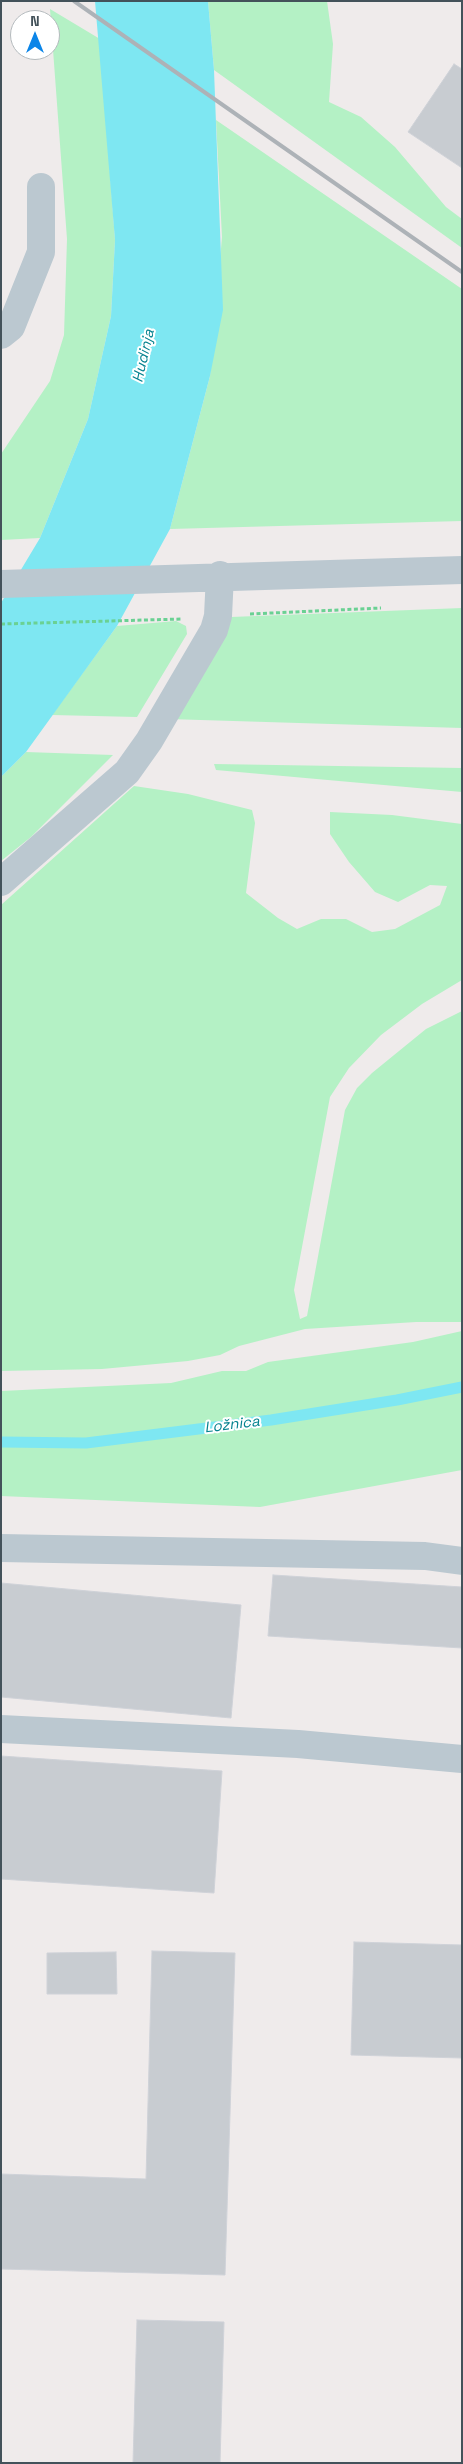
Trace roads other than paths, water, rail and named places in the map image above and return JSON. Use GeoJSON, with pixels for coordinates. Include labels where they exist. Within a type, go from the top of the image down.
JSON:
{"type":"FeatureCollection","features":[{"type":"Feature","properties":{"kind":"street"},"geometry":{"type":"LineString","coordinates":[[1,335],[11,327],[40,252],[41,187]]}},
{"type":"Feature","properties":{"kind":"street"},"geometry":{"type":"LineString","coordinates":[[1,584],[211,576],[462,570]]}},
{"type":"Feature","properties":{"kind":"street"},"geometry":{"type":"LineString","coordinates":[[1,882],[127,772],[168,710],[214,630],[218,616],[211,576]]}},
{"type":"Feature","properties":{"kind":"street"},"geometry":{"type":"LineString","coordinates":[[1,1548],[425,1556],[462,1561]]}},
{"type":"Feature","properties":{"kind":"street"},"geometry":{"type":"LineString","coordinates":[[1,1729],[298,1744],[462,1759]]}},
{"type":"Feature","properties":{"kind":"water","name":"Hudinja"},"geometry":{"type":"Polygon","coordinates":[[[95,1],[208,1],[214,70],[223,310],[210,376],[170,529],[117,626],[26,752],[1,777],[1,603],[40,538],[88,419],[111,316],[115,240],[95,1]]]}},
{"type":"Feature","properties":{"kind":"waterway","name":"Ložnica"},"geometry":{"type":"LineString","coordinates":[[1,1442],[86,1443],[271,1420],[397,1400],[462,1387]]}},
{"type":"Feature","properties":{"kind":"railway"},"geometry":{"type":"LineString","coordinates":[[74,1],[462,272]]}}]}
